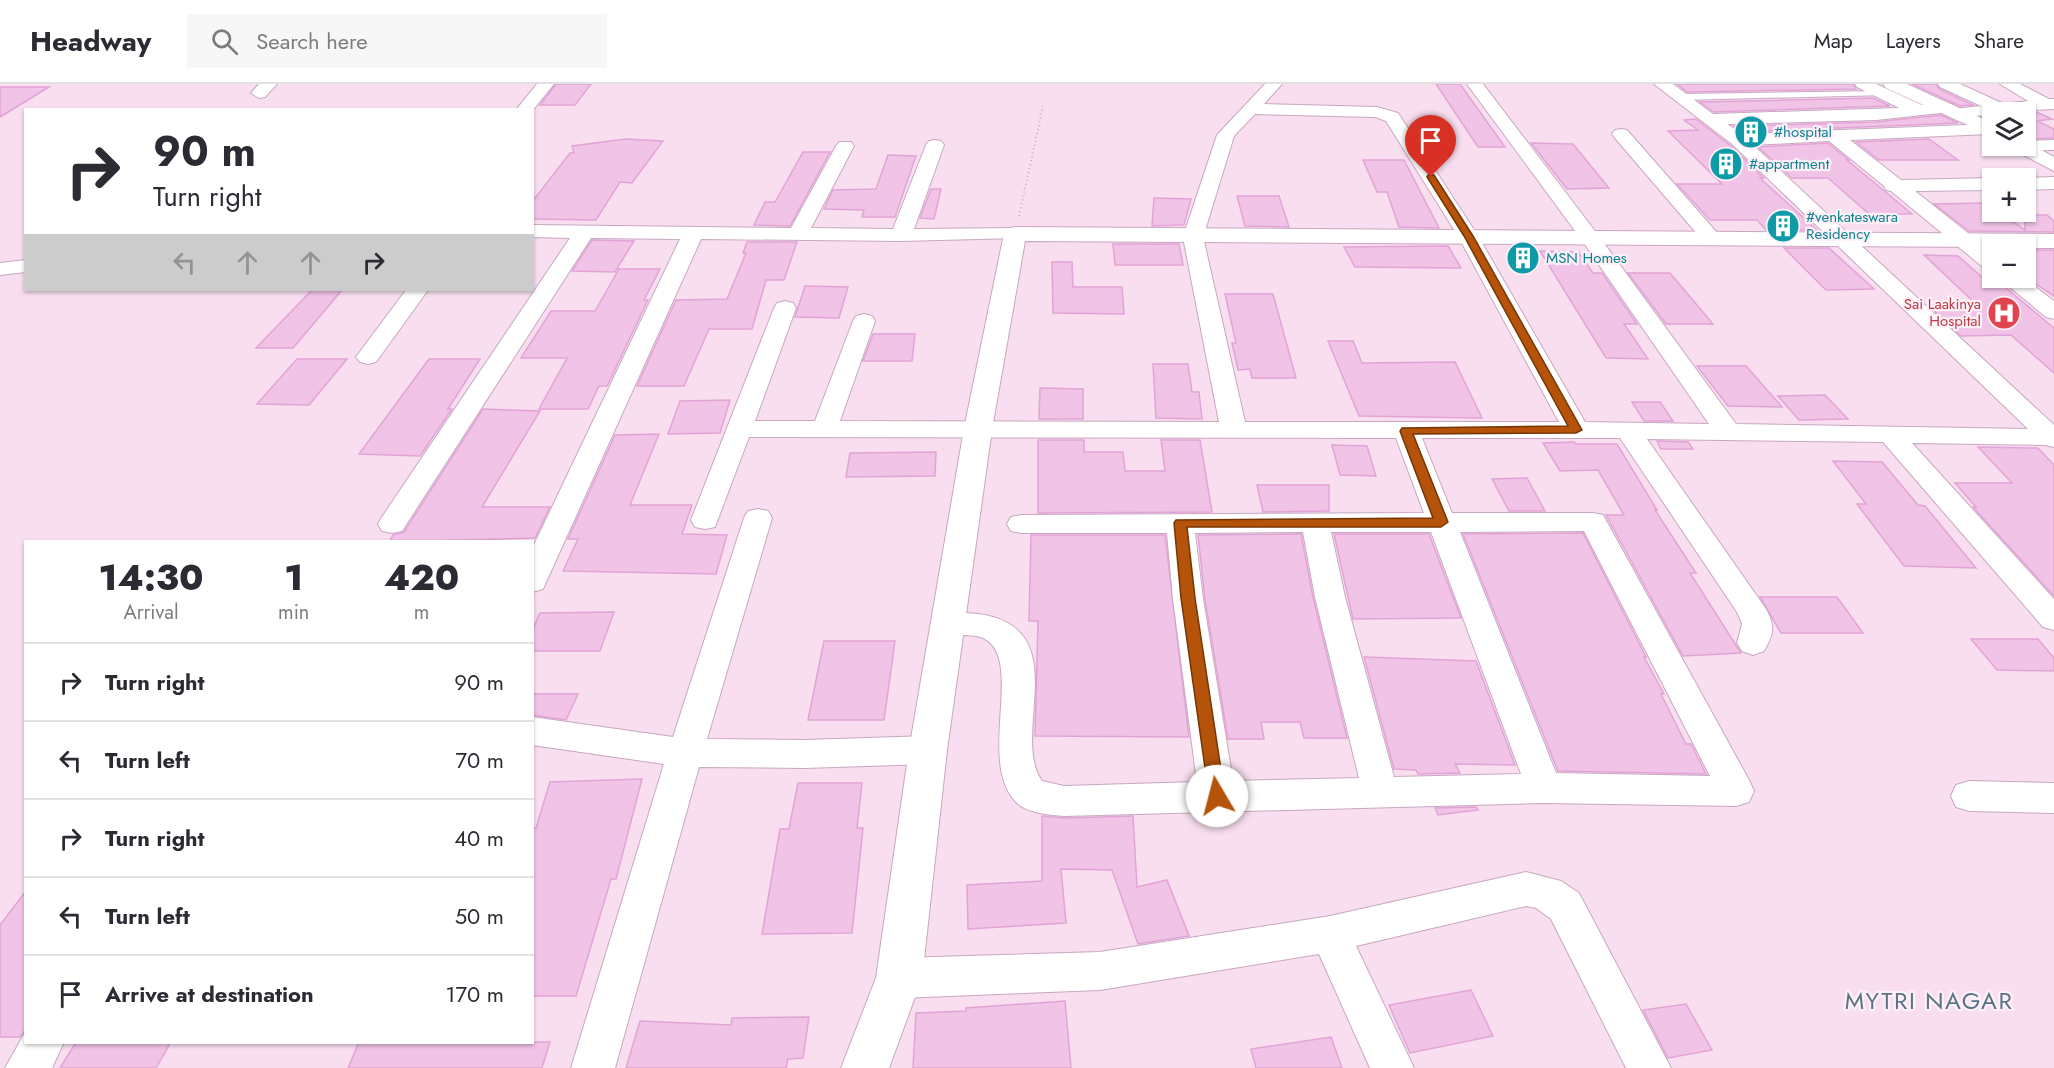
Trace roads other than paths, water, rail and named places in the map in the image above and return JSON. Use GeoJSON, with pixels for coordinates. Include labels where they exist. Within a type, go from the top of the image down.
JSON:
{"type":"FeatureCollection","features":[{"type":"Feature","properties":{"kind":"street"},"geometry":{"type":"LineString","coordinates":[[526,108],[546,84]]}},
{"type":"Feature","properties":{"kind":"street"},"geometry":{"type":"LineString","coordinates":[[1233,428],[1193,237],[1226,135],[1274,84]]}},
{"type":"Feature","properties":{"kind":"street"},"geometry":{"type":"LineString","coordinates":[[1475,84],[1591,239],[1728,432]]}},
{"type":"Feature","properties":{"kind":"street"},"geometry":{"type":"LineString","coordinates":[[1662,84],[1738,140],[2053,438]]}},
{"type":"Feature","properties":{"kind":"street"},"geometry":{"type":"LineString","coordinates":[[1863,84],[1888,88],[1982,127]]}},
{"type":"Feature","properties":{"kind":"street"},"geometry":{"type":"LineString","coordinates":[[1946,84],[1986,102]]}},
{"type":"Feature","properties":{"kind":"street"},"geometry":{"type":"LineString","coordinates":[[2008,84],[2052,101]]}},
{"type":"Feature","properties":{"kind":"street"},"geometry":{"type":"LineString","coordinates":[[2037,84],[2052,101]]}},
{"type":"Feature","properties":{"kind":"street"},"geometry":{"type":"LineString","coordinates":[[1888,88],[1938,110]]}},
{"type":"Feature","properties":{"kind":"street"},"geometry":{"type":"LineString","coordinates":[[2036,104],[2052,101]]}},
{"type":"Feature","properties":{"kind":"street"},"geometry":{"type":"LineString","coordinates":[[1251,109],[1377,112],[1392,117],[1468,236],[1576,430]]}},
{"type":"Feature","properties":{"kind":"street"},"geometry":{"type":"LineString","coordinates":[[1711,119],[1876,115],[1982,109]]}},
{"type":"Feature","properties":{"kind":"street"},"geometry":{"type":"LineString","coordinates":[[1738,140],[1982,130]]}},
{"type":"Feature","properties":{"kind":"street"},"geometry":{"type":"LineString","coordinates":[[1621,134],[1712,239]]}},
{"type":"Feature","properties":{"kind":"street"},"geometry":{"type":"LineString","coordinates":[[1835,137],[1982,255]]}},
{"type":"Feature","properties":{"kind":"street"},"geometry":{"type":"LineString","coordinates":[[901,235],[935,145]]}},
{"type":"Feature","properties":{"kind":"street"},"geometry":{"type":"LineString","coordinates":[[2036,146],[2054,145]]}},
{"type":"Feature","properties":{"kind":"street"},"geometry":{"type":"LineString","coordinates":[[798,233],[845,146]]}},
{"type":"Feature","properties":{"kind":"street"},"geometry":{"type":"LineString","coordinates":[[2036,154],[2054,165]]}},
{"type":"Feature","properties":{"kind":"street"},"geometry":{"type":"LineString","coordinates":[[2036,184],[2054,183]]}},
{"type":"Feature","properties":{"kind":"street"},"geometry":{"type":"LineString","coordinates":[[1893,186],[1982,184]]}},
{"type":"Feature","properties":{"kind":"street"},"geometry":{"type":"LineString","coordinates":[[534,231],[1193,237],[1468,236],[1591,239],[2054,240]]}},
{"type":"Feature","properties":{"kind":"street"},"geometry":{"type":"LineString","coordinates":[[392,524],[584,232]]}},
{"type":"Feature","properties":{"kind":"street"},"geometry":{"type":"LineString","coordinates":[[534,578],[693,233]]}},
{"type":"Feature","properties":{"kind":"street"},"geometry":{"type":"LineString","coordinates":[[865,1068],[899,978],[928,750],[978,429],[1015,234]]}},
{"type":"Feature","properties":{"kind":"street"},"geometry":{"type":"LineString","coordinates":[[0,269],[24,266]]}},
{"type":"Feature","properties":{"kind":"street"},"geometry":{"type":"LineString","coordinates":[[2023,288],[2054,312]]}},
{"type":"Feature","properties":{"kind":"street"},"geometry":{"type":"LineString","coordinates":[[368,357],[416,291]]}},
{"type":"Feature","properties":{"kind":"street"},"geometry":{"type":"LineString","coordinates":[[705,520],[785,308]]}},
{"type":"Feature","properties":{"kind":"street"},"geometry":{"type":"LineString","coordinates":[[825,428],[864,321]]}},
{"type":"Feature","properties":{"kind":"street"},"geometry":{"type":"LineString","coordinates":[[740,429],[1628,430],[2053,438]]}},
{"type":"Feature","properties":{"kind":"street"},"geometry":{"type":"LineString","coordinates":[[1405,430],[1544,788]]}},
{"type":"Feature","properties":{"kind":"street"},"geometry":{"type":"LineString","coordinates":[[1628,430],[1751,609],[1758,624],[1753,643]]}},
{"type":"Feature","properties":{"kind":"street"},"geometry":{"type":"LineString","coordinates":[[1890,434],[2054,619]]}},
{"type":"Feature","properties":{"kind":"street"},"geometry":{"type":"LineString","coordinates":[[593,1068],[685,753],[758,518]]}},
{"type":"Feature","properties":{"kind":"street"},"geometry":{"type":"LineString","coordinates":[[949,625],[993,628],[1009,643],[1019,667],[1017,774],[1030,793],[1047,799],[1064,801],[1381,794],[1544,788],[1736,791],[1593,522],[1021,524]]}},
{"type":"Feature","properties":{"kind":"street"},"geometry":{"type":"LineString","coordinates":[[1180,523],[1188,598],[1217,796]]}},
{"type":"Feature","properties":{"kind":"street"},"geometry":{"type":"LineString","coordinates":[[1315,523],[1330,597],[1381,794]]}},
{"type":"Feature","properties":{"kind":"street"},"geometry":{"type":"LineString","coordinates":[[534,731],[685,753],[805,754],[928,750]]}},
{"type":"Feature","properties":{"kind":"street"},"geometry":{"type":"LineString","coordinates":[[1969,796],[2054,798]]}},
{"type":"Feature","properties":{"kind":"street"},"geometry":{"type":"LineString","coordinates":[[899,978],[1100,971],[1330,934],[1526,889],[1545,892],[1565,906],[1649,1068]]}},
{"type":"Feature","properties":{"kind":"street"},"geometry":{"type":"LineString","coordinates":[[1330,934],[1392,1068]]}},
{"type":"Feature","properties":{"kind":"street"},"geometry":{"type":"LineString","coordinates":[[27,1068],[43,1044]]}},
{"type":"Feature","properties":{"kind":"lane"},"geometry":{"type":"LineString","coordinates":[[1680,97],[1888,88]]}},
{"type":"Feature","properties":{"kind":"place","name":"#hospital"},"geometry":{"type":"Point","coordinates":[1751,132]}},
{"type":"Feature","properties":{"kind":"place","name":"#appartment"},"geometry":{"type":"Point","coordinates":[1726,164]}},
{"type":"Feature","properties":{"kind":"place","name":"#venkateswara Residency"},"geometry":{"type":"Point","coordinates":[1783,226]}},
{"type":"Feature","properties":{"kind":"place","name":"MSN Homes"},"geometry":{"type":"Point","coordinates":[1523,258]}},
{"type":"Feature","properties":{"kind":"place","name":"Sai Laakinya Hospital"},"geometry":{"type":"Point","coordinates":[2004,313]}},
{"type":"Feature","properties":{"kind":"district","name":"MYTRI NAGAR"},"geometry":{"type":"Point","coordinates":[1929,1000]}}]}
